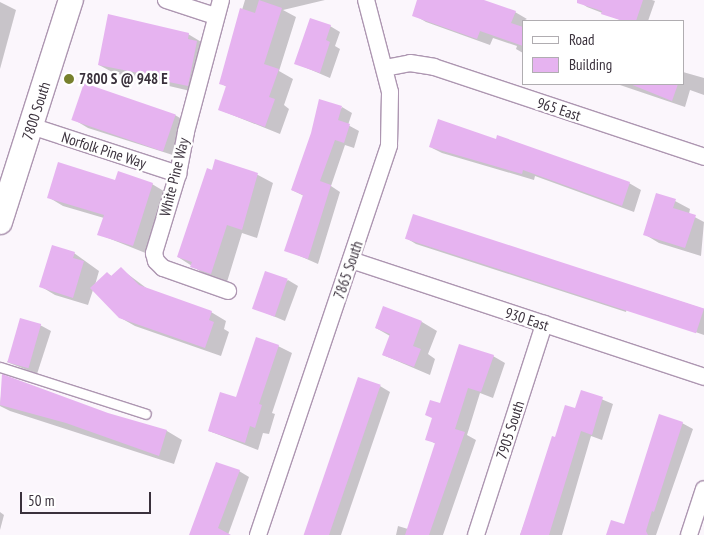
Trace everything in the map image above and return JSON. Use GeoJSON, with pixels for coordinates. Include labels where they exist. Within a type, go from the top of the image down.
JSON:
{"type":"FeatureCollection","features":[{"type":"Feature","properties":{"kind":"main road","name":"7800 South"},"geometry":{"type":"LineString","coordinates":[[0,222],[71,0]]}},
{"type":"Feature","properties":{"kind":"street"},"geometry":{"type":"LineString","coordinates":[[166,0],[215,16]]}},
{"type":"Feature","properties":{"kind":"street","name":"White Pine Way"},"geometry":{"type":"LineString","coordinates":[[221,0],[215,16],[178,174],[156,242],[156,261],[172,272],[228,291]]}},
{"type":"Feature","properties":{"kind":"street","name":"7865 South"},"geometry":{"type":"LineString","coordinates":[[258,535],[389,145],[390,92],[366,0]]}},
{"type":"Feature","properties":{"kind":"street","name":"965 East"},"geometry":{"type":"LineString","coordinates":[[385,68],[410,62],[434,67],[704,157]]}},
{"type":"Feature","properties":{"kind":"street","name":"Norfolk Pine Way"},"geometry":{"type":"LineString","coordinates":[[31,126],[178,174]]}},
{"type":"Feature","properties":{"kind":"street","name":"930 East"},"geometry":{"type":"LineString","coordinates":[[350,260],[704,377]]}},
{"type":"Feature","properties":{"kind":"street","name":"7905 South"},"geometry":{"type":"LineString","coordinates":[[476,535],[544,324]]}},
{"type":"Feature","properties":{"kind":"street"},"geometry":{"type":"LineString","coordinates":[[689,535],[704,489]]}},
{"type":"Feature","properties":{"kind":"lane"},"geometry":{"type":"LineString","coordinates":[[0,367],[146,414]]}},
{"type":"Feature","properties":{"kind":"building"},"geometry":{"type":"Polygon","coordinates":[[[259,0],[282,8],[264,64],[279,69],[269,97],[275,99],[265,127],[218,110],[226,86],[219,84],[240,8],[255,13],[259,0]]]}},
{"type":"Feature","properties":{"kind":"building"},"geometry":{"type":"Polygon","coordinates":[[[417,0],[484,0],[516,11],[511,23],[522,27],[522,46],[480,31],[477,39],[412,16],[417,0]]]}},
{"type":"Feature","properties":{"kind":"building"},"geometry":{"type":"Polygon","coordinates":[[[577,0],[643,0],[636,20],[620,20],[601,14],[602,11],[577,3],[577,0]]]}},
{"type":"Feature","properties":{"kind":"building"},"geometry":{"type":"Polygon","coordinates":[[[108,14],[189,33],[188,39],[197,41],[188,86],[159,80],[159,77],[98,65],[108,14]]]}},
{"type":"Feature","properties":{"kind":"building"},"geometry":{"type":"Polygon","coordinates":[[[310,18],[331,25],[326,40],[330,42],[320,73],[294,64],[310,18]]]}},
{"type":"Feature","properties":{"kind":"building"},"geometry":{"type":"Polygon","coordinates":[[[84,83],[176,115],[163,151],[71,120],[84,83]]]}},
{"type":"Feature","properties":{"kind":"building"},"geometry":{"type":"Polygon","coordinates":[[[632,85],[678,85],[672,101],[632,85]]]}},
{"type":"Feature","properties":{"kind":"building"},"geometry":{"type":"Polygon","coordinates":[[[319,99],[342,106],[338,120],[350,124],[344,143],[335,140],[320,181],[331,185],[308,259],[284,251],[303,195],[291,190],[311,133],[319,99]]]}},
{"type":"Feature","properties":{"kind":"building"},"geometry":{"type":"Polygon","coordinates":[[[438,119],[496,139],[497,135],[630,182],[622,206],[523,170],[522,174],[429,147],[438,119]]]}},
{"type":"Feature","properties":{"kind":"building"},"geometry":{"type":"Polygon","coordinates":[[[215,159],[258,173],[242,230],[227,225],[211,274],[190,267],[192,262],[177,257],[207,168],[212,170],[215,159]]]}},
{"type":"Feature","properties":{"kind":"building"},"geometry":{"type":"Polygon","coordinates":[[[58,162],[115,180],[118,171],[153,183],[133,246],[97,235],[104,215],[47,198],[58,162]]]}},
{"type":"Feature","properties":{"kind":"building"},"geometry":{"type":"Polygon","coordinates":[[[656,193],[676,199],[673,208],[696,215],[685,248],[643,235],[656,193]]]}},
{"type":"Feature","properties":{"kind":"building"},"geometry":{"type":"Polygon","coordinates":[[[413,214],[704,309],[696,333],[405,239],[413,214]]]}},
{"type":"Feature","properties":{"kind":"building"},"geometry":{"type":"Polygon","coordinates":[[[52,245],[75,252],[73,258],[84,261],[73,298],[39,287],[52,245]]]}},
{"type":"Feature","properties":{"kind":"building"},"geometry":{"type":"Polygon","coordinates":[[[121,267],[139,285],[212,311],[209,320],[214,322],[205,348],[119,318],[90,288],[107,272],[111,276],[121,267]]]}},
{"type":"Feature","properties":{"kind":"building"},"geometry":{"type":"Polygon","coordinates":[[[265,271],[288,279],[275,317],[252,309],[265,271]]]}},
{"type":"Feature","properties":{"kind":"building"},"geometry":{"type":"Polygon","coordinates":[[[383,306],[422,321],[413,346],[421,349],[414,367],[382,355],[390,334],[375,328],[383,306]]]}},
{"type":"Feature","properties":{"kind":"building"},"geometry":{"type":"Polygon","coordinates":[[[20,318],[41,324],[28,368],[7,362],[20,318]]]}},
{"type":"Feature","properties":{"kind":"building"},"geometry":{"type":"Polygon","coordinates":[[[256,337],[279,345],[259,404],[262,405],[255,428],[250,426],[245,443],[208,431],[220,392],[236,397],[256,337]]]}},
{"type":"Feature","properties":{"kind":"building"},"geometry":{"type":"Polygon","coordinates":[[[459,344],[494,355],[481,392],[468,388],[455,429],[465,432],[429,535],[405,535],[435,443],[425,440],[432,418],[425,415],[430,400],[440,403],[459,344]]]}},
{"type":"Feature","properties":{"kind":"building"},"geometry":{"type":"Polygon","coordinates":[[[2,374],[108,413],[167,430],[159,456],[66,423],[0,405],[2,374]]]}},
{"type":"Feature","properties":{"kind":"building"},"geometry":{"type":"Polygon","coordinates":[[[358,377],[381,385],[329,535],[304,535],[358,377]]]}},
{"type":"Feature","properties":{"kind":"building"},"geometry":{"type":"Polygon","coordinates":[[[581,390],[603,397],[592,435],[581,431],[549,535],[520,535],[552,436],[555,437],[565,405],[575,408],[581,390]]]}},
{"type":"Feature","properties":{"kind":"building"},"geometry":{"type":"Polygon","coordinates":[[[659,414],[683,422],[654,512],[652,511],[646,531],[648,535],[606,535],[611,520],[624,524],[659,414]]]}},
{"type":"Feature","properties":{"kind":"building"},"geometry":{"type":"Polygon","coordinates":[[[216,462],[240,470],[218,528],[231,535],[189,535],[216,462]]]}},
{"type":"Feature","properties":{"kind":"place","name":"7800 S @ 948 E"},"geometry":{"type":"Point","coordinates":[69,79]}}]}
